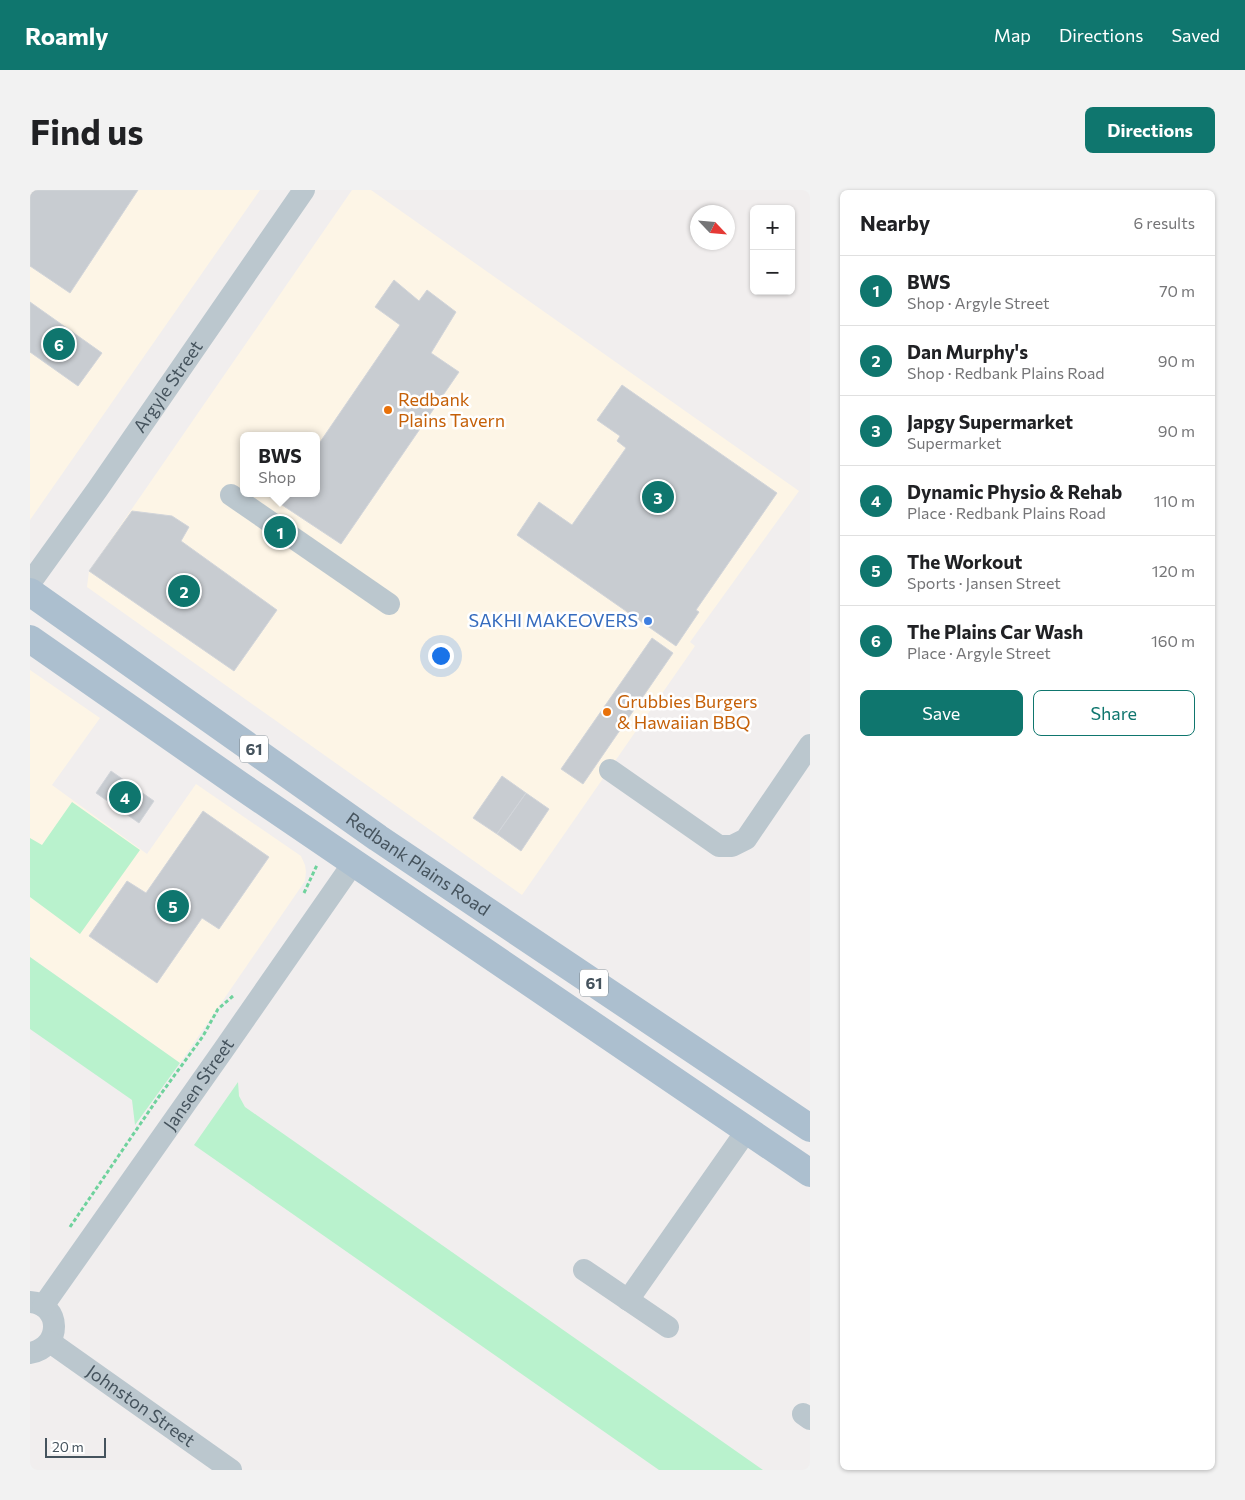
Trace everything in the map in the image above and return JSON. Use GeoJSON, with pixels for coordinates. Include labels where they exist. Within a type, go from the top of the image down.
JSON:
{"type":"FeatureCollection","features":[{"type":"Feature","properties":{"kind":"main road","name":"Redbank Plains Road"},"geometry":{"type":"LineString","coordinates":[[30,592],[378,838],[810,1128]]}},
{"type":"Feature","properties":{"kind":"main road","name":"Redbank Plains Road"},"geometry":{"type":"LineString","coordinates":[[30,639],[810,1173]]}},
{"type":"Feature","properties":{"kind":"main road"},"geometry":{"type":"LineString","coordinates":[[378,838],[375,857],[455,914],[460,935]]}},
{"type":"Feature","properties":{"kind":"street","name":"Argyle Street"},"geometry":{"type":"LineString","coordinates":[[30,583],[97,490],[304,190]]}},
{"type":"Feature","properties":{"kind":"street"},"geometry":{"type":"LineString","coordinates":[[231,495],[389,604]]}},
{"type":"Feature","properties":{"kind":"street"},"geometry":{"type":"LineString","coordinates":[[610,770],[719,846],[732,846],[746,839],[810,746]]}},
{"type":"Feature","properties":{"kind":"street","name":"Jansen Street"},"geometry":{"type":"LineString","coordinates":[[36,1304],[224,1049],[354,862]]}},
{"type":"Feature","properties":{"kind":"street"},"geometry":{"type":"LineString","coordinates":[[628,1300],[747,1130]]}},
{"type":"Feature","properties":{"kind":"street"},"geometry":{"type":"LineString","coordinates":[[584,1270],[668,1327]]}},
{"type":"Feature","properties":{"kind":"street"},"geometry":{"type":"LineString","coordinates":[[30,1353],[42,1350],[50,1342],[54,1333],[54,1323],[50,1313],[36,1304]]}},
{"type":"Feature","properties":{"kind":"street","name":"Johnston Street"},"geometry":{"type":"LineString","coordinates":[[50,1342],[231,1470]]}},
{"type":"Feature","properties":{"kind":"path"},"geometry":{"type":"LineString","coordinates":[[302,897],[317,864]]}},
{"type":"Feature","properties":{"kind":"path"},"geometry":{"type":"LineString","coordinates":[[65,1234],[202,1036],[218,1009],[240,990]]}},
{"type":"Feature","properties":{"kind":"shaded area"},"geometry":{"type":"Polygon","coordinates":[[[30,190],[260,190],[30,520],[30,190]]]}},
{"type":"Feature","properties":{"kind":"shaded area"},"geometry":{"type":"Polygon","coordinates":[[[352,190],[371,190],[799,491],[690,642],[695,646],[522,895],[87,587],[89,571],[352,190]]]}},
{"type":"Feature","properties":{"kind":"shaded area"},"geometry":{"type":"Polygon","coordinates":[[[30,670],[100,718],[52,785],[147,854],[196,784],[301,856],[305,865],[305,881],[180,1063],[30,957],[30,670]]]}},
{"type":"Feature","properties":{"kind":"green space"},"geometry":{"type":"Polygon","coordinates":[[[72,802],[140,850],[80,934],[30,897],[30,838],[42,845],[72,802]]]}},
{"type":"Feature","properties":{"kind":"green space"},"geometry":{"type":"Polygon","coordinates":[[[30,957],[180,1063],[135,1125],[132,1100],[30,1029],[30,957]]]}},
{"type":"Feature","properties":{"kind":"green space"},"geometry":{"type":"Polygon","coordinates":[[[238,1082],[239,1096],[245,1107],[763,1470],[659,1470],[194,1145],[238,1082]]]}},
{"type":"Feature","properties":{"kind":"building"},"geometry":{"type":"Polygon","coordinates":[[[30,190],[138,190],[70,293],[30,266],[30,190]]]}},
{"type":"Feature","properties":{"kind":"building","name":"Redbank Plains Tavern"},"geometry":{"type":"Polygon","coordinates":[[[394,280],[419,301],[427,290],[456,312],[431,353],[459,372],[341,544],[270,497],[320,497],[320,442],[400,325],[375,307],[394,280]]]}},
{"type":"Feature","properties":{"kind":"building"},"geometry":{"type":"Polygon","coordinates":[[[30,302],[102,353],[78,386],[30,352],[30,302]]]}},
{"type":"Feature","properties":{"kind":"building"},"geometry":{"type":"Polygon","coordinates":[[[622,385],[777,493],[696,610],[699,612],[676,646],[517,535],[539,502],[572,525],[626,448],[617,441],[620,436],[597,420],[622,385]]]}},
{"type":"Feature","properties":{"kind":"building"},"geometry":{"type":"Polygon","coordinates":[[[132,511],[172,516],[189,527],[181,541],[277,610],[234,671],[89,571],[132,511]]]}},
{"type":"Feature","properties":{"kind":"building"},"geometry":{"type":"Polygon","coordinates":[[[652,638],[673,653],[583,784],[561,769],[652,638]]]}},
{"type":"Feature","properties":{"kind":"building"},"geometry":{"type":"Polygon","coordinates":[[[111,771],[154,801],[139,823],[96,793],[111,771]]]}},
{"type":"Feature","properties":{"kind":"building"},"geometry":{"type":"Polygon","coordinates":[[[502,776],[526,793],[497,834],[473,818],[502,776]]]}},
{"type":"Feature","properties":{"kind":"building"},"geometry":{"type":"Polygon","coordinates":[[[526,793],[549,809],[521,851],[497,834],[526,793]]]}},
{"type":"Feature","properties":{"kind":"building"},"geometry":{"type":"Polygon","coordinates":[[[203,811],[269,857],[219,929],[202,918],[157,983],[89,936],[127,881],[146,893],[203,811]]]}},
{"type":"Feature","properties":{"kind":"place","name":"The Plains Car Wash"},"geometry":{"type":"Point","coordinates":[59,344]}},
{"type":"Feature","properties":{"kind":"place","name":"Redbank Plains Tavern"},"geometry":{"type":"Point","coordinates":[388,410]}},
{"type":"Feature","properties":{"kind":"place","name":"Japgy Supermarket"},"geometry":{"type":"Point","coordinates":[658,497]}},
{"type":"Feature","properties":{"kind":"place","name":"BWS"},"geometry":{"type":"Point","coordinates":[280,532]}},
{"type":"Feature","properties":{"kind":"place","name":"Dan Murphy's"},"geometry":{"type":"Point","coordinates":[184,591]}},
{"type":"Feature","properties":{"kind":"place","name":"SAKHI MAKEOVERS"},"geometry":{"type":"Point","coordinates":[648,621]}},
{"type":"Feature","properties":{"kind":"place","name":"Grubbies Burgers & Hawaiian BBQ"},"geometry":{"type":"Point","coordinates":[607,712]}},
{"type":"Feature","properties":{"kind":"place","name":"Dynamic Physio & Rehab"},"geometry":{"type":"Point","coordinates":[125,797]}},
{"type":"Feature","properties":{"kind":"place","name":"The Workout"},"geometry":{"type":"Point","coordinates":[173,906]}}]}
